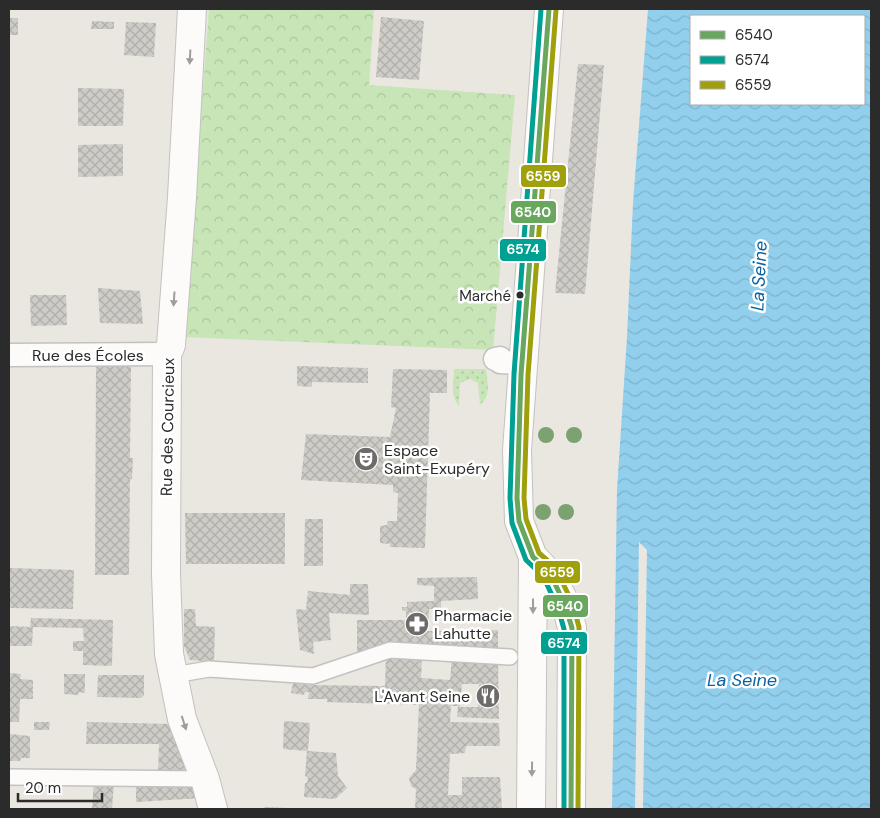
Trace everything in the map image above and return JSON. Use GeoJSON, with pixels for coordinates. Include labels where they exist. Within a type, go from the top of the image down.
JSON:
{"type":"FeatureCollection","features":[{"type":"Feature","properties":{"kind":"street","name":"Rue des Courcieux"},"geometry":{"type":"LineString","coordinates":[[192,9],[182,196],[171,344],[167,354],[166,574],[169,654],[182,719],[205,779],[213,809]]}},
{"type":"Feature","properties":{"kind":"street"},"geometry":{"type":"LineString","coordinates":[[531,809],[533,558],[520,521],[517,498],[517,450],[548,9]]}},
{"type":"Feature","properties":{"kind":"street","name":"Rue des Écoles"},"geometry":{"type":"LineString","coordinates":[[9,355],[167,354]]}},
{"type":"Feature","properties":{"kind":"street"},"geometry":{"type":"LineString","coordinates":[[495,359],[500,358],[500,362],[522,363]]}},
{"type":"Feature","properties":{"kind":"street"},"geometry":{"type":"LineString","coordinates":[[533,558],[549,571],[566,605],[572,628],[572,809]]}},
{"type":"Feature","properties":{"kind":"lane"},"geometry":{"type":"LineString","coordinates":[[174,675],[209,670],[313,676],[390,650],[510,657]]}},
{"type":"Feature","properties":{"kind":"lane"},"geometry":{"type":"LineString","coordinates":[[9,777],[205,779]]}},
{"type":"Feature","properties":{"kind":"green space"},"geometry":{"type":"Polygon","coordinates":[[[209,9],[374,9],[369,85],[515,95],[493,350],[184,337],[209,9]]]}},
{"type":"Feature","properties":{"kind":"green space"},"geometry":{"type":"Polygon","coordinates":[[[454,369],[486,369],[487,393],[480,405],[478,383],[470,379],[460,383],[459,406],[456,402],[453,393],[454,369]]]}},
{"type":"Feature","properties":{"kind":"water","name":"La Seine"},"geometry":{"type":"Polygon","coordinates":[[[648,9],[871,9],[871,809],[612,809],[617,490],[633,203],[648,9]]]}},
{"type":"Feature","properties":{"kind":"pier"},"geometry":{"type":"Polygon","coordinates":[[[639,542],[647,550],[643,809],[635,809],[639,542]]]}},
{"type":"Feature","properties":{"kind":"building"},"geometry":{"type":"Polygon","coordinates":[[[381,17],[424,21],[419,80],[376,77],[381,17]]]}},
{"type":"Feature","properties":{"kind":"building"},"geometry":{"type":"Polygon","coordinates":[[[9,18],[18,18],[18,35],[9,35],[9,18]]]}},
{"type":"Feature","properties":{"kind":"building"},"geometry":{"type":"Polygon","coordinates":[[[92,21],[114,22],[114,29],[91,29],[92,21]]]}},
{"type":"Feature","properties":{"kind":"building"},"geometry":{"type":"Polygon","coordinates":[[[126,22],[156,23],[154,57],[124,55],[126,22]]]}},
{"type":"Feature","properties":{"kind":"building"},"geometry":{"type":"Polygon","coordinates":[[[578,64],[604,65],[585,294],[555,293],[578,64]]]}},
{"type":"Feature","properties":{"kind":"building"},"geometry":{"type":"Polygon","coordinates":[[[78,88],[124,89],[123,126],[78,126],[78,88]]]}},
{"type":"Feature","properties":{"kind":"building"},"geometry":{"type":"Polygon","coordinates":[[[123,144],[123,176],[78,177],[78,145],[123,144]]]}},
{"type":"Feature","properties":{"kind":"building"},"geometry":{"type":"Polygon","coordinates":[[[98,288],[140,291],[143,324],[100,323],[98,288]]]}},
{"type":"Feature","properties":{"kind":"building"},"geometry":{"type":"Polygon","coordinates":[[[30,295],[66,295],[67,325],[31,326],[30,295]]]}},
{"type":"Feature","properties":{"kind":"building"},"geometry":{"type":"Polygon","coordinates":[[[96,364],[131,364],[130,458],[133,458],[132,479],[130,479],[129,575],[95,575],[96,364]]]}},
{"type":"Feature","properties":{"kind":"building"},"geometry":{"type":"Polygon","coordinates":[[[297,366],[368,368],[368,383],[312,382],[312,387],[297,386],[297,366]]]}},
{"type":"Feature","properties":{"kind":"building","name":"Espace Saint-Exupéry"},"geometry":{"type":"Polygon","coordinates":[[[393,369],[447,370],[447,393],[430,393],[425,548],[390,547],[390,544],[380,543],[380,526],[387,525],[388,521],[397,521],[398,493],[393,492],[393,485],[301,480],[306,434],[390,437],[396,408],[391,407],[393,369]]]}},
{"type":"Feature","properties":{"kind":"building"},"geometry":{"type":"Polygon","coordinates":[[[185,513],[285,513],[285,564],[186,564],[185,513]]]}},
{"type":"Feature","properties":{"kind":"building"},"geometry":{"type":"Polygon","coordinates":[[[305,519],[323,519],[323,566],[304,566],[305,519]]]}},
{"type":"Feature","properties":{"kind":"building"},"geometry":{"type":"Polygon","coordinates":[[[9,568],[74,570],[73,609],[9,608],[9,568]]]}},
{"type":"Feature","properties":{"kind":"building"},"geometry":{"type":"Polygon","coordinates":[[[477,577],[478,599],[441,601],[441,608],[429,609],[428,631],[498,630],[498,651],[357,657],[357,620],[406,620],[406,611],[402,611],[402,607],[407,607],[407,602],[434,601],[434,586],[417,585],[417,578],[477,577]]]}},
{"type":"Feature","properties":{"kind":"building"},"geometry":{"type":"Polygon","coordinates":[[[350,584],[368,584],[369,615],[329,613],[331,640],[313,642],[314,654],[300,650],[296,609],[306,610],[308,591],[350,595],[350,584]]]}},
{"type":"Feature","properties":{"kind":"building"},"geometry":{"type":"Polygon","coordinates":[[[184,609],[195,609],[196,626],[215,627],[214,662],[190,660],[184,646],[184,609]]]}},
{"type":"Feature","properties":{"kind":"building"},"geometry":{"type":"Polygon","coordinates":[[[31,618],[113,620],[112,666],[83,665],[83,651],[73,651],[73,641],[84,641],[83,628],[33,627],[32,646],[9,646],[9,626],[30,627],[31,618]]]}},
{"type":"Feature","properties":{"kind":"building"},"geometry":{"type":"Polygon","coordinates":[[[386,656],[422,658],[421,678],[450,680],[452,659],[498,661],[499,719],[457,717],[458,706],[451,706],[450,722],[499,723],[500,746],[466,746],[465,753],[450,754],[448,795],[462,795],[462,777],[500,777],[502,809],[415,809],[416,789],[411,786],[409,778],[416,770],[419,705],[327,702],[327,699],[308,699],[309,692],[305,692],[304,695],[291,693],[293,683],[385,686],[386,656]],[[462,684],[460,707],[478,707],[479,684],[462,684]]]}},
{"type":"Feature","properties":{"kind":"building"},"geometry":{"type":"Polygon","coordinates":[[[9,673],[21,674],[20,679],[33,680],[33,699],[20,699],[19,722],[9,722],[9,673]]]}},
{"type":"Feature","properties":{"kind":"building"},"geometry":{"type":"Polygon","coordinates":[[[64,674],[85,674],[85,693],[79,692],[78,695],[64,694],[64,674]]]}},
{"type":"Feature","properties":{"kind":"building"},"geometry":{"type":"Polygon","coordinates":[[[98,675],[144,675],[144,695],[141,698],[97,697],[98,675]]]}},
{"type":"Feature","properties":{"kind":"building"},"geometry":{"type":"Polygon","coordinates":[[[284,721],[310,723],[308,751],[336,753],[338,776],[347,788],[335,799],[304,797],[305,783],[307,783],[308,777],[305,776],[307,751],[283,749],[284,721]]]}},
{"type":"Feature","properties":{"kind":"building"},"geometry":{"type":"Polygon","coordinates":[[[34,722],[50,722],[49,730],[34,730],[34,722]]]}},
{"type":"Feature","properties":{"kind":"building"},"geometry":{"type":"Polygon","coordinates":[[[87,722],[172,724],[191,768],[179,772],[158,774],[159,744],[86,744],[87,722]]]}},
{"type":"Feature","properties":{"kind":"building"},"geometry":{"type":"Polygon","coordinates":[[[9,734],[30,736],[30,758],[21,758],[20,761],[9,761],[9,734]]]}},
{"type":"Feature","properties":{"kind":"building"},"geometry":{"type":"Polygon","coordinates":[[[94,782],[114,782],[112,809],[92,809],[94,782]]]}},
{"type":"Feature","properties":{"kind":"building"},"geometry":{"type":"Polygon","coordinates":[[[136,782],[196,782],[202,798],[136,802],[136,782]]]}},
{"type":"Feature","properties":{"kind":"building"},"geometry":{"type":"Polygon","coordinates":[[[264,807],[289,808],[289,809],[264,809],[264,807]]]}},
{"type":"Feature","properties":{"kind":"transit line","name":"6574"},"geometry":{"type":"LineString","coordinates":[[541,9],[514,374],[510,498],[512,523],[526,560],[543,576],[558,608],[564,629],[564,809]]}},
{"type":"Feature","properties":{"kind":"transit line","name":"6540"},"geometry":{"type":"LineString","coordinates":[[549,9],[521,375],[517,498],[519,521],[533,557],[549,571],[565,605],[572,628],[571,809]]}},
{"type":"Feature","properties":{"kind":"transit line","name":"6559"},"geometry":{"type":"LineString","coordinates":[[556,10],[528,375],[524,498],[526,519],[539,553],[555,567],[572,602],[579,627],[578,809]]}},
{"type":"Feature","properties":{"kind":"place","name":"Marché"},"geometry":{"type":"Point","coordinates":[520,295]}},
{"type":"Feature","properties":{"kind":"place","name":"Espace Saint-Exupéry"},"geometry":{"type":"Point","coordinates":[366,459]}},
{"type":"Feature","properties":{"kind":"place","name":"Pharmacie Lahutte"},"geometry":{"type":"Point","coordinates":[417,624]}},
{"type":"Feature","properties":{"kind":"place","name":"L'Avant Seine"},"geometry":{"type":"Point","coordinates":[488,696]}}]}
